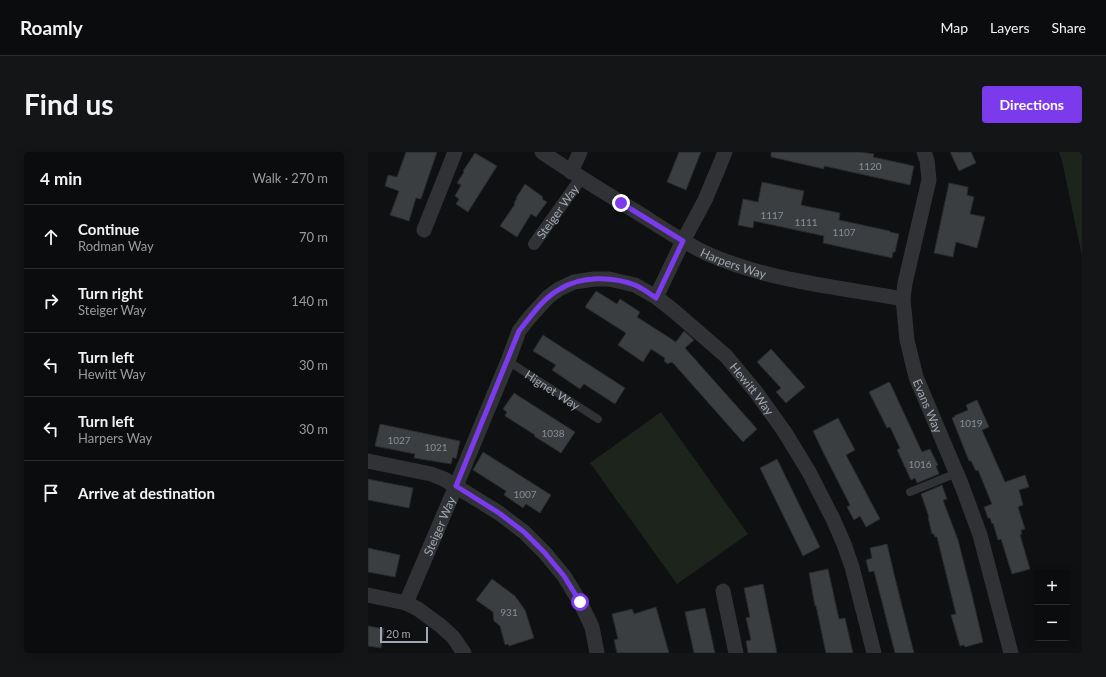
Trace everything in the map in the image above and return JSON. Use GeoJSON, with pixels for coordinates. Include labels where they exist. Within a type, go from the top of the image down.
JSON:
{"type":"FeatureCollection","features":[{"type":"Feature","properties":{"kind":"street"},"geometry":{"type":"LineString","coordinates":[[424,230],[455,152]]}},
{"type":"Feature","properties":{"kind":"street","name":"Harpers Way"},"geometry":{"type":"LineString","coordinates":[[542,152],[576,175],[683,241],[709,254],[759,272],[805,282],[903,299]]}},
{"type":"Feature","properties":{"kind":"street","name":"Steiger Way"},"geometry":{"type":"LineString","coordinates":[[534,244],[576,175],[580,152]]}},
{"type":"Feature","properties":{"kind":"street"},"geometry":{"type":"LineString","coordinates":[[656,298],[683,241],[705,200],[725,152]]}},
{"type":"Feature","properties":{"kind":"street","name":"Evans Way"},"geometry":{"type":"LineString","coordinates":[[924,152],[927,160],[929,180],[905,283],[903,299],[907,340],[916,377],[980,535],[1011,653]]}},
{"type":"Feature","properties":{"kind":"street","name":"Steiger Way"},"geometry":{"type":"LineString","coordinates":[[406,603],[508,361],[519,331],[529,318],[548,297],[559,289],[574,282],[594,279],[609,279],[636,285],[656,298]]}},
{"type":"Feature","properties":{"kind":"street","name":"Hewitt Way"},"geometry":{"type":"LineString","coordinates":[[656,298],[674,311],[726,356],[756,392],[788,436],[809,472],[844,544],[852,567],[874,653]]}},
{"type":"Feature","properties":{"kind":"street"},"geometry":{"type":"LineString","coordinates":[[368,461],[431,474],[444,479],[499,513],[524,532],[544,552],[564,576],[580,602],[592,627],[597,653]]}},
{"type":"Feature","properties":{"kind":"street"},"geometry":{"type":"LineString","coordinates":[[723,591],[736,653]]}},
{"type":"Feature","properties":{"kind":"street"},"geometry":{"type":"LineString","coordinates":[[368,595],[406,603],[418,609],[453,637],[464,653]]}},
{"type":"Feature","properties":{"kind":"lane","name":"Hignet Way"},"geometry":{"type":"LineString","coordinates":[[508,361],[598,419]]}},
{"type":"Feature","properties":{"kind":"lane"},"geometry":{"type":"LineString","coordinates":[[910,492],[956,473]]}},
{"type":"Feature","properties":{"kind":"shaded area"},"geometry":{"type":"Polygon","coordinates":[[[1059,152],[1082,152],[1082,256],[1062,161],[1059,152]]]}},
{"type":"Feature","properties":{"kind":"shaded area"},"geometry":{"type":"Polygon","coordinates":[[[661,412],[748,534],[677,584],[590,463],[661,412]]]}},
{"type":"Feature","properties":{"kind":"building"},"geometry":{"type":"Polygon","coordinates":[[[406,152],[437,152],[421,199],[416,198],[409,221],[390,215],[399,191],[385,186],[388,175],[397,177],[406,152]]]}},
{"type":"Feature","properties":{"kind":"building"},"geometry":{"type":"Polygon","coordinates":[[[679,152],[701,152],[686,190],[667,182],[679,152]]]}},
{"type":"Feature","properties":{"kind":"building"},"geometry":{"type":"Polygon","coordinates":[[[771,152],[860,152],[874,154],[873,157],[914,166],[910,185],[824,166],[824,169],[771,157],[771,152]]]}},
{"type":"Feature","properties":{"kind":"building"},"geometry":{"type":"Polygon","coordinates":[[[950,152],[971,152],[976,163],[959,171],[950,152]]]}},
{"type":"Feature","properties":{"kind":"building"},"geometry":{"type":"Polygon","coordinates":[[[475,153],[497,166],[468,212],[456,204],[459,199],[455,196],[461,185],[457,183],[475,153]]]}},
{"type":"Feature","properties":{"kind":"building"},"geometry":{"type":"Polygon","coordinates":[[[762,182],[804,191],[801,205],[840,213],[839,220],[899,234],[892,258],[823,243],[824,236],[754,221],[753,228],[738,225],[743,199],[758,202],[762,182]]]}},
{"type":"Feature","properties":{"kind":"building"},"geometry":{"type":"Polygon","coordinates":[[[949,183],[968,187],[967,195],[974,197],[970,214],[985,217],[977,248],[956,242],[953,257],[934,253],[949,183]]]}},
{"type":"Feature","properties":{"kind":"building"},"geometry":{"type":"Polygon","coordinates":[[[525,184],[543,197],[542,199],[547,202],[536,217],[531,214],[517,237],[500,226],[515,204],[516,198],[525,184]]]}},
{"type":"Feature","properties":{"kind":"building"},"geometry":{"type":"Polygon","coordinates":[[[596,291],[617,304],[620,299],[640,312],[637,317],[676,342],[684,331],[694,340],[685,348],[757,429],[743,442],[673,363],[671,362],[668,364],[664,361],[665,358],[651,349],[643,362],[618,345],[626,333],[585,307],[596,291]]]}},
{"type":"Feature","properties":{"kind":"building"},"geometry":{"type":"Polygon","coordinates":[[[543,335],[625,388],[615,404],[584,384],[580,389],[552,370],[556,365],[533,351],[543,335]]]}},
{"type":"Feature","properties":{"kind":"building"},"geometry":{"type":"Polygon","coordinates":[[[771,349],[805,387],[786,403],[776,392],[781,388],[757,362],[771,349]]]}},
{"type":"Feature","properties":{"kind":"building"},"geometry":{"type":"Polygon","coordinates":[[[889,382],[922,452],[930,449],[938,465],[936,466],[939,474],[917,483],[915,478],[911,480],[897,450],[900,448],[890,427],[887,428],[869,392],[889,382]]]}},
{"type":"Feature","properties":{"kind":"building"},"geometry":{"type":"Polygon","coordinates":[[[514,393],[575,432],[561,453],[505,416],[507,412],[503,409],[514,393]]]}},
{"type":"Feature","properties":{"kind":"building"},"geometry":{"type":"Polygon","coordinates":[[[977,400],[989,427],[982,430],[1005,482],[1025,475],[1029,487],[1019,490],[1023,505],[1018,507],[1025,529],[1021,530],[1022,534],[1020,535],[1030,569],[1012,574],[1001,539],[998,540],[993,523],[992,524],[990,518],[988,518],[984,507],[992,504],[978,470],[976,471],[971,461],[969,461],[952,418],[968,410],[966,405],[977,400]]]}},
{"type":"Feature","properties":{"kind":"building"},"geometry":{"type":"Polygon","coordinates":[[[838,418],[855,450],[846,455],[880,519],[866,527],[860,516],[854,520],[847,507],[850,505],[813,431],[838,418]]]}},
{"type":"Feature","properties":{"kind":"building"},"geometry":{"type":"Polygon","coordinates":[[[380,424],[460,441],[456,459],[453,457],[451,464],[414,458],[415,454],[375,446],[380,424]]]}},
{"type":"Feature","properties":{"kind":"building"},"geometry":{"type":"Polygon","coordinates":[[[483,452],[551,495],[540,513],[526,504],[523,508],[504,495],[506,491],[473,470],[483,452]]]}},
{"type":"Feature","properties":{"kind":"building"},"geometry":{"type":"Polygon","coordinates":[[[777,459],[820,547],[803,556],[760,468],[777,459]]]}},
{"type":"Feature","properties":{"kind":"building"},"geometry":{"type":"Polygon","coordinates":[[[368,479],[413,488],[409,508],[368,500],[368,479]]]}},
{"type":"Feature","properties":{"kind":"building"},"geometry":{"type":"Polygon","coordinates":[[[942,485],[947,499],[943,500],[958,540],[983,642],[965,647],[964,645],[960,646],[951,615],[956,614],[937,537],[935,537],[933,533],[932,534],[929,517],[921,494],[942,485]]]}},
{"type":"Feature","properties":{"kind":"building"},"geometry":{"type":"Polygon","coordinates":[[[887,544],[914,653],[895,653],[874,571],[869,572],[866,560],[872,558],[870,548],[887,544]]]}},
{"type":"Feature","properties":{"kind":"building"},"geometry":{"type":"Polygon","coordinates":[[[368,548],[400,555],[395,577],[368,572],[368,548]]]}},
{"type":"Feature","properties":{"kind":"building"},"geometry":{"type":"Polygon","coordinates":[[[828,569],[839,619],[845,618],[853,653],[826,653],[809,573],[828,569]]]}},
{"type":"Feature","properties":{"kind":"building"},"geometry":{"type":"Polygon","coordinates":[[[492,579],[515,596],[525,610],[534,638],[509,646],[508,644],[505,645],[500,626],[494,621],[493,612],[476,600],[492,579]]]}},
{"type":"Feature","properties":{"kind":"building"},"geometry":{"type":"Polygon","coordinates":[[[763,584],[777,653],[748,653],[746,641],[751,640],[746,618],[750,617],[744,588],[763,584]]]}},
{"type":"Feature","properties":{"kind":"building"},"geometry":{"type":"Polygon","coordinates":[[[656,607],[669,653],[617,653],[614,640],[618,639],[612,614],[632,609],[634,614],[656,607]]]}},
{"type":"Feature","properties":{"kind":"building"},"geometry":{"type":"Polygon","coordinates":[[[705,608],[715,653],[694,653],[685,612],[705,608]]]}},
{"type":"Feature","properties":{"kind":"building"},"geometry":{"type":"Polygon","coordinates":[[[368,626],[384,629],[381,648],[368,646],[368,626]]]}},
{"type":"Feature","properties":{"kind":"route"},"geometry":{"type":"LineString","coordinates":[[580,602],[564,576],[544,552],[524,532],[499,513],[456,486],[519,331],[548,297],[559,289],[574,282],[594,279],[609,279],[636,285],[656,298],[683,241],[621,203]]}}]}
